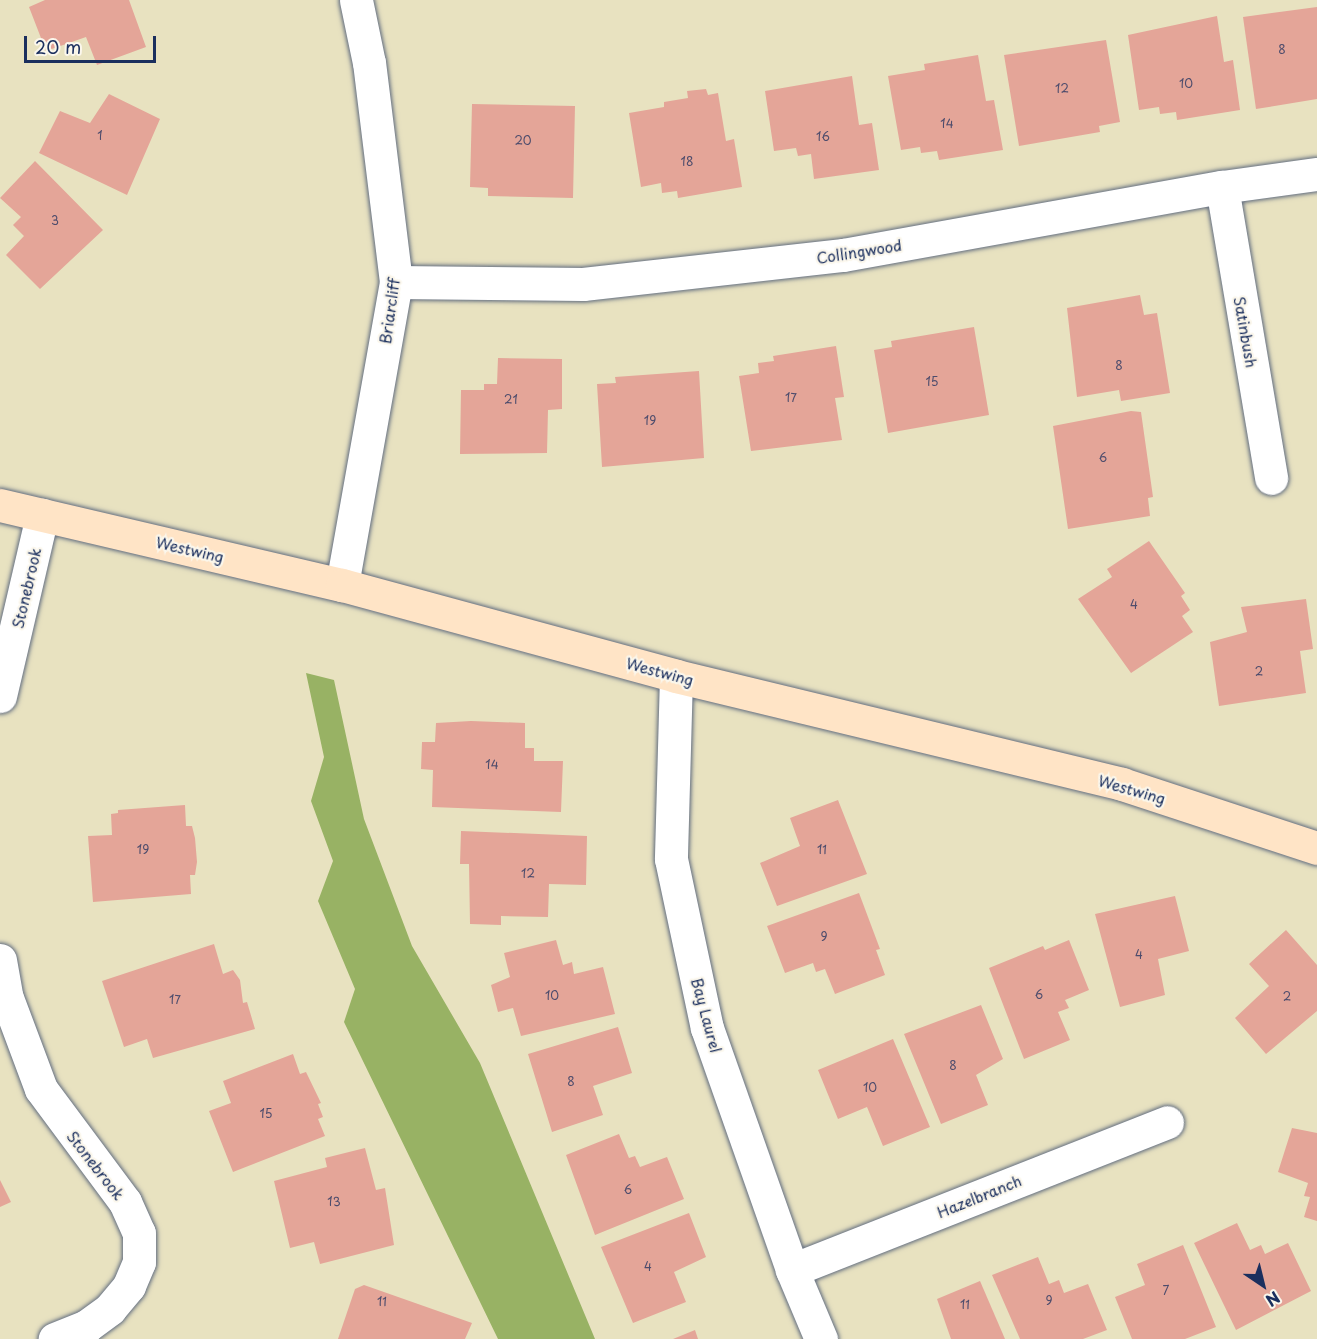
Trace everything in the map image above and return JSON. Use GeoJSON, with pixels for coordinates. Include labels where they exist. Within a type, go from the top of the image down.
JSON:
{"type":"FeatureCollection","features":[{"type":"Feature","properties":{"kind":"street","name":"Briarcliff"},"geometry":{"type":"LineString","coordinates":[[342,585],[396,282],[369,63],[356,0]]}},
{"type":"Feature","properties":{"kind":"street","name":"Collingwood"},"geometry":{"type":"LineString","coordinates":[[396,282],[583,284],[843,255],[1221,187],[1317,174]]}},
{"type":"Feature","properties":{"kind":"street","name":"Satinbush"},"geometry":{"type":"LineString","coordinates":[[1221,187],[1270,478]]}},
{"type":"Feature","properties":{"kind":"street","name":"Westwing"},"geometry":{"type":"LineString","coordinates":[[0,505],[342,585],[676,676],[1122,784],[1317,848]]}},
{"type":"Feature","properties":{"kind":"street","name":"Stonebrook"},"geometry":{"type":"LineString","coordinates":[[0,696],[42,514]]}},
{"type":"Feature","properties":{"kind":"street","name":"Bay Laurel"},"geometry":{"type":"LineString","coordinates":[[676,676],[671,859],[707,1028],[792,1270],[821,1339]]}},
{"type":"Feature","properties":{"kind":"street","name":"Stonebrook"},"geometry":{"type":"LineString","coordinates":[[0,960],[7,998],[41,1089],[125,1202],[139,1233],[139,1262],[129,1286],[110,1309],[87,1326],[54,1339]]}},
{"type":"Feature","properties":{"kind":"street","name":"Hazelbranch"},"geometry":{"type":"LineString","coordinates":[[792,1270],[1167,1122]]}},
{"type":"Feature","properties":{"kind":"green space"},"geometry":{"type":"Polygon","coordinates":[[[306,673],[334,680],[364,819],[412,946],[480,1063],[595,1339],[498,1339],[344,1022],[355,989],[318,901],[333,861],[311,801],[324,757],[306,673]]]}},
{"type":"Feature","properties":{"kind":"building"},"geometry":{"type":"Polygon","coordinates":[[[45,0],[129,0],[146,47],[97,65],[86,37],[46,51],[29,7],[45,0]]]}},
{"type":"Feature","properties":{"kind":"building"},"geometry":{"type":"Polygon","coordinates":[[[1317,7],[1317,99],[1256,109],[1243,17],[1317,7]]]}},
{"type":"Feature","properties":{"kind":"building"},"geometry":{"type":"Polygon","coordinates":[[[1217,16],[1224,62],[1233,60],[1240,110],[1177,120],[1176,112],[1160,114],[1159,107],[1139,110],[1128,35],[1217,16]]]}},
{"type":"Feature","properties":{"kind":"building"},"geometry":{"type":"Polygon","coordinates":[[[1106,40],[1120,122],[1099,126],[1100,132],[1019,146],[1004,55],[1106,40]]]}},
{"type":"Feature","properties":{"kind":"building"},"geometry":{"type":"Polygon","coordinates":[[[978,55],[986,101],[994,100],[1003,150],[939,160],[937,151],[921,153],[920,147],[901,150],[888,76],[925,70],[924,64],[978,55]]]}},
{"type":"Feature","properties":{"kind":"building"},"geometry":{"type":"Polygon","coordinates":[[[852,76],[859,125],[872,123],[879,170],[814,179],[811,154],[798,156],[796,148],[774,151],[765,91],[852,76]]]}},
{"type":"Feature","properties":{"kind":"building"},"geometry":{"type":"Polygon","coordinates":[[[706,89],[708,95],[718,93],[726,141],[734,139],[742,187],[678,198],[677,191],[662,193],[661,183],[641,187],[629,113],[664,107],[664,102],[688,98],[687,91],[706,89]]]}},
{"type":"Feature","properties":{"kind":"building"},"geometry":{"type":"Polygon","coordinates":[[[109,94],[160,119],[127,195],[39,153],[60,111],[90,123],[109,94]]]}},
{"type":"Feature","properties":{"kind":"building"},"geometry":{"type":"Polygon","coordinates":[[[472,104],[575,106],[573,198],[488,196],[488,188],[470,187],[472,104]]]}},
{"type":"Feature","properties":{"kind":"building"},"geometry":{"type":"Polygon","coordinates":[[[35,161],[103,230],[40,289],[6,255],[24,236],[13,225],[21,217],[0,198],[35,161]]]}},
{"type":"Feature","properties":{"kind":"building"},"geometry":{"type":"Polygon","coordinates":[[[1140,295],[1144,315],[1157,313],[1170,393],[1121,401],[1119,390],[1077,397],[1067,308],[1140,295]]]}},
{"type":"Feature","properties":{"kind":"building"},"geometry":{"type":"Polygon","coordinates":[[[974,327],[989,415],[888,433],[874,350],[892,347],[891,341],[974,327]]]}},
{"type":"Feature","properties":{"kind":"building"},"geometry":{"type":"Polygon","coordinates":[[[836,346],[844,397],[835,398],[842,440],[751,451],[739,376],[759,373],[758,363],[774,361],[773,356],[836,346]]]}},
{"type":"Feature","properties":{"kind":"building"},"geometry":{"type":"Polygon","coordinates":[[[498,358],[562,359],[562,409],[548,410],[547,453],[460,454],[461,390],[484,390],[484,384],[497,384],[498,358]]]}},
{"type":"Feature","properties":{"kind":"building"},"geometry":{"type":"Polygon","coordinates":[[[699,371],[704,458],[602,467],[597,384],[616,383],[615,377],[699,371]]]}},
{"type":"Feature","properties":{"kind":"building"},"geometry":{"type":"Polygon","coordinates":[[[1131,411],[1141,412],[1153,497],[1148,498],[1150,516],[1068,529],[1053,426],[1131,411]]]}},
{"type":"Feature","properties":{"kind":"building"},"geometry":{"type":"Polygon","coordinates":[[[1149,541],[1185,593],[1181,596],[1190,610],[1182,616],[1193,632],[1131,673],[1078,599],[1112,577],[1107,569],[1149,541]]]}},
{"type":"Feature","properties":{"kind":"building"},"geometry":{"type":"Polygon","coordinates":[[[1306,599],[1313,649],[1300,651],[1306,693],[1219,706],[1210,642],[1247,632],[1241,607],[1306,599]]]}},
{"type":"Feature","properties":{"kind":"building"},"geometry":{"type":"Polygon","coordinates":[[[471,721],[525,723],[525,748],[534,748],[534,761],[563,761],[561,812],[432,807],[433,770],[421,769],[422,742],[435,742],[436,723],[471,721]]]}},
{"type":"Feature","properties":{"kind":"building"},"geometry":{"type":"Polygon","coordinates":[[[838,800],[867,874],[777,906],[760,863],[800,846],[790,818],[838,800]]]}},
{"type":"Feature","properties":{"kind":"building"},"geometry":{"type":"Polygon","coordinates":[[[185,805],[186,826],[192,826],[197,862],[195,875],[190,875],[191,894],[93,902],[88,836],[112,835],[111,814],[118,813],[118,810],[185,805]]]}},
{"type":"Feature","properties":{"kind":"building"},"geometry":{"type":"Polygon","coordinates":[[[461,831],[587,836],[586,885],[549,884],[548,917],[501,916],[501,925],[470,924],[469,864],[460,864],[461,831]]]}},
{"type":"Feature","properties":{"kind":"building"},"geometry":{"type":"Polygon","coordinates":[[[859,893],[880,949],[876,950],[885,975],[835,994],[825,969],[816,972],[813,963],[785,973],[767,926],[859,893]]]}},
{"type":"Feature","properties":{"kind":"building"},"geometry":{"type":"Polygon","coordinates":[[[1175,896],[1189,951],[1158,959],[1165,995],[1120,1007],[1095,914],[1175,896]]]}},
{"type":"Feature","properties":{"kind":"building"},"geometry":{"type":"Polygon","coordinates":[[[1286,930],[1317,965],[1317,1011],[1266,1054],[1235,1018],[1269,986],[1249,964],[1286,930]]]}},
{"type":"Feature","properties":{"kind":"building"},"geometry":{"type":"Polygon","coordinates":[[[556,940],[563,965],[572,962],[574,974],[603,967],[615,1014],[521,1036],[513,1008],[498,1012],[491,985],[510,977],[504,953],[556,940]]]}},
{"type":"Feature","properties":{"kind":"building"},"geometry":{"type":"Polygon","coordinates":[[[1069,940],[1089,990],[1065,1000],[1069,1008],[1058,1012],[1070,1040],[1024,1059],[989,968],[1043,946],[1045,950],[1069,940]]]}},
{"type":"Feature","properties":{"kind":"building"},"geometry":{"type":"Polygon","coordinates":[[[214,944],[223,974],[233,970],[240,980],[243,1003],[247,1002],[255,1029],[153,1058],[147,1039],[124,1047],[102,981],[214,944]]]}},
{"type":"Feature","properties":{"kind":"building"},"geometry":{"type":"Polygon","coordinates":[[[981,1005],[1003,1059],[976,1075],[988,1105],[941,1124],[904,1034],[981,1005]]]}},
{"type":"Feature","properties":{"kind":"building"},"geometry":{"type":"Polygon","coordinates":[[[618,1027],[632,1073],[593,1086],[603,1115],[552,1132],[528,1054],[618,1027]]]}},
{"type":"Feature","properties":{"kind":"building"},"geometry":{"type":"Polygon","coordinates":[[[893,1039],[930,1127],[883,1146],[867,1107],[838,1119],[818,1070],[893,1039]]]}},
{"type":"Feature","properties":{"kind":"building"},"geometry":{"type":"Polygon","coordinates":[[[293,1054],[300,1074],[306,1072],[321,1103],[318,1104],[323,1117],[318,1119],[325,1136],[233,1172],[209,1111],[231,1103],[223,1081],[293,1054]]]}},
{"type":"Feature","properties":{"kind":"building"},"geometry":{"type":"Polygon","coordinates":[[[1292,1128],[1317,1133],[1317,1221],[1304,1217],[1310,1197],[1304,1196],[1308,1183],[1278,1172],[1292,1128]]]}},
{"type":"Feature","properties":{"kind":"building"},"geometry":{"type":"Polygon","coordinates":[[[619,1134],[629,1158],[635,1156],[640,1167],[667,1157],[684,1199],[595,1235],[566,1155],[619,1134]]]}},
{"type":"Feature","properties":{"kind":"building"},"geometry":{"type":"Polygon","coordinates":[[[365,1148],[376,1190],[385,1188],[394,1245],[320,1264],[314,1242],[290,1248],[274,1181],[327,1167],[325,1158],[365,1148]]]}},
{"type":"Feature","properties":{"kind":"building"},"geometry":{"type":"Polygon","coordinates":[[[0,1180],[11,1202],[0,1207],[0,1180]]]}},
{"type":"Feature","properties":{"kind":"building"},"geometry":{"type":"Polygon","coordinates":[[[689,1213],[706,1257],[674,1272],[686,1302],[633,1323],[601,1247],[689,1213]]]}},
{"type":"Feature","properties":{"kind":"building"},"geometry":{"type":"Polygon","coordinates":[[[1237,1223],[1250,1250],[1261,1245],[1265,1254],[1288,1243],[1311,1291],[1236,1330],[1194,1243],[1237,1223]]]}},
{"type":"Feature","properties":{"kind":"building"},"geometry":{"type":"Polygon","coordinates":[[[1183,1245],[1216,1327],[1185,1339],[1132,1339],[1115,1297],[1145,1285],[1137,1264],[1183,1245]]]}},
{"type":"Feature","properties":{"kind":"building"},"geometry":{"type":"Polygon","coordinates":[[[1038,1257],[1049,1284],[1059,1280],[1064,1293],[1088,1284],[1107,1330],[1083,1339],[1020,1339],[992,1275],[1038,1257]]]}},
{"type":"Feature","properties":{"kind":"building"},"geometry":{"type":"Polygon","coordinates":[[[980,1281],[1005,1339],[951,1339],[937,1299],[980,1281]]]}},
{"type":"Feature","properties":{"kind":"building"},"geometry":{"type":"Polygon","coordinates":[[[364,1285],[472,1323],[465,1339],[338,1339],[355,1289],[364,1285]]]}},
{"type":"Feature","properties":{"kind":"building"},"geometry":{"type":"Polygon","coordinates":[[[695,1330],[698,1339],[673,1339],[695,1330]]]}}]}
